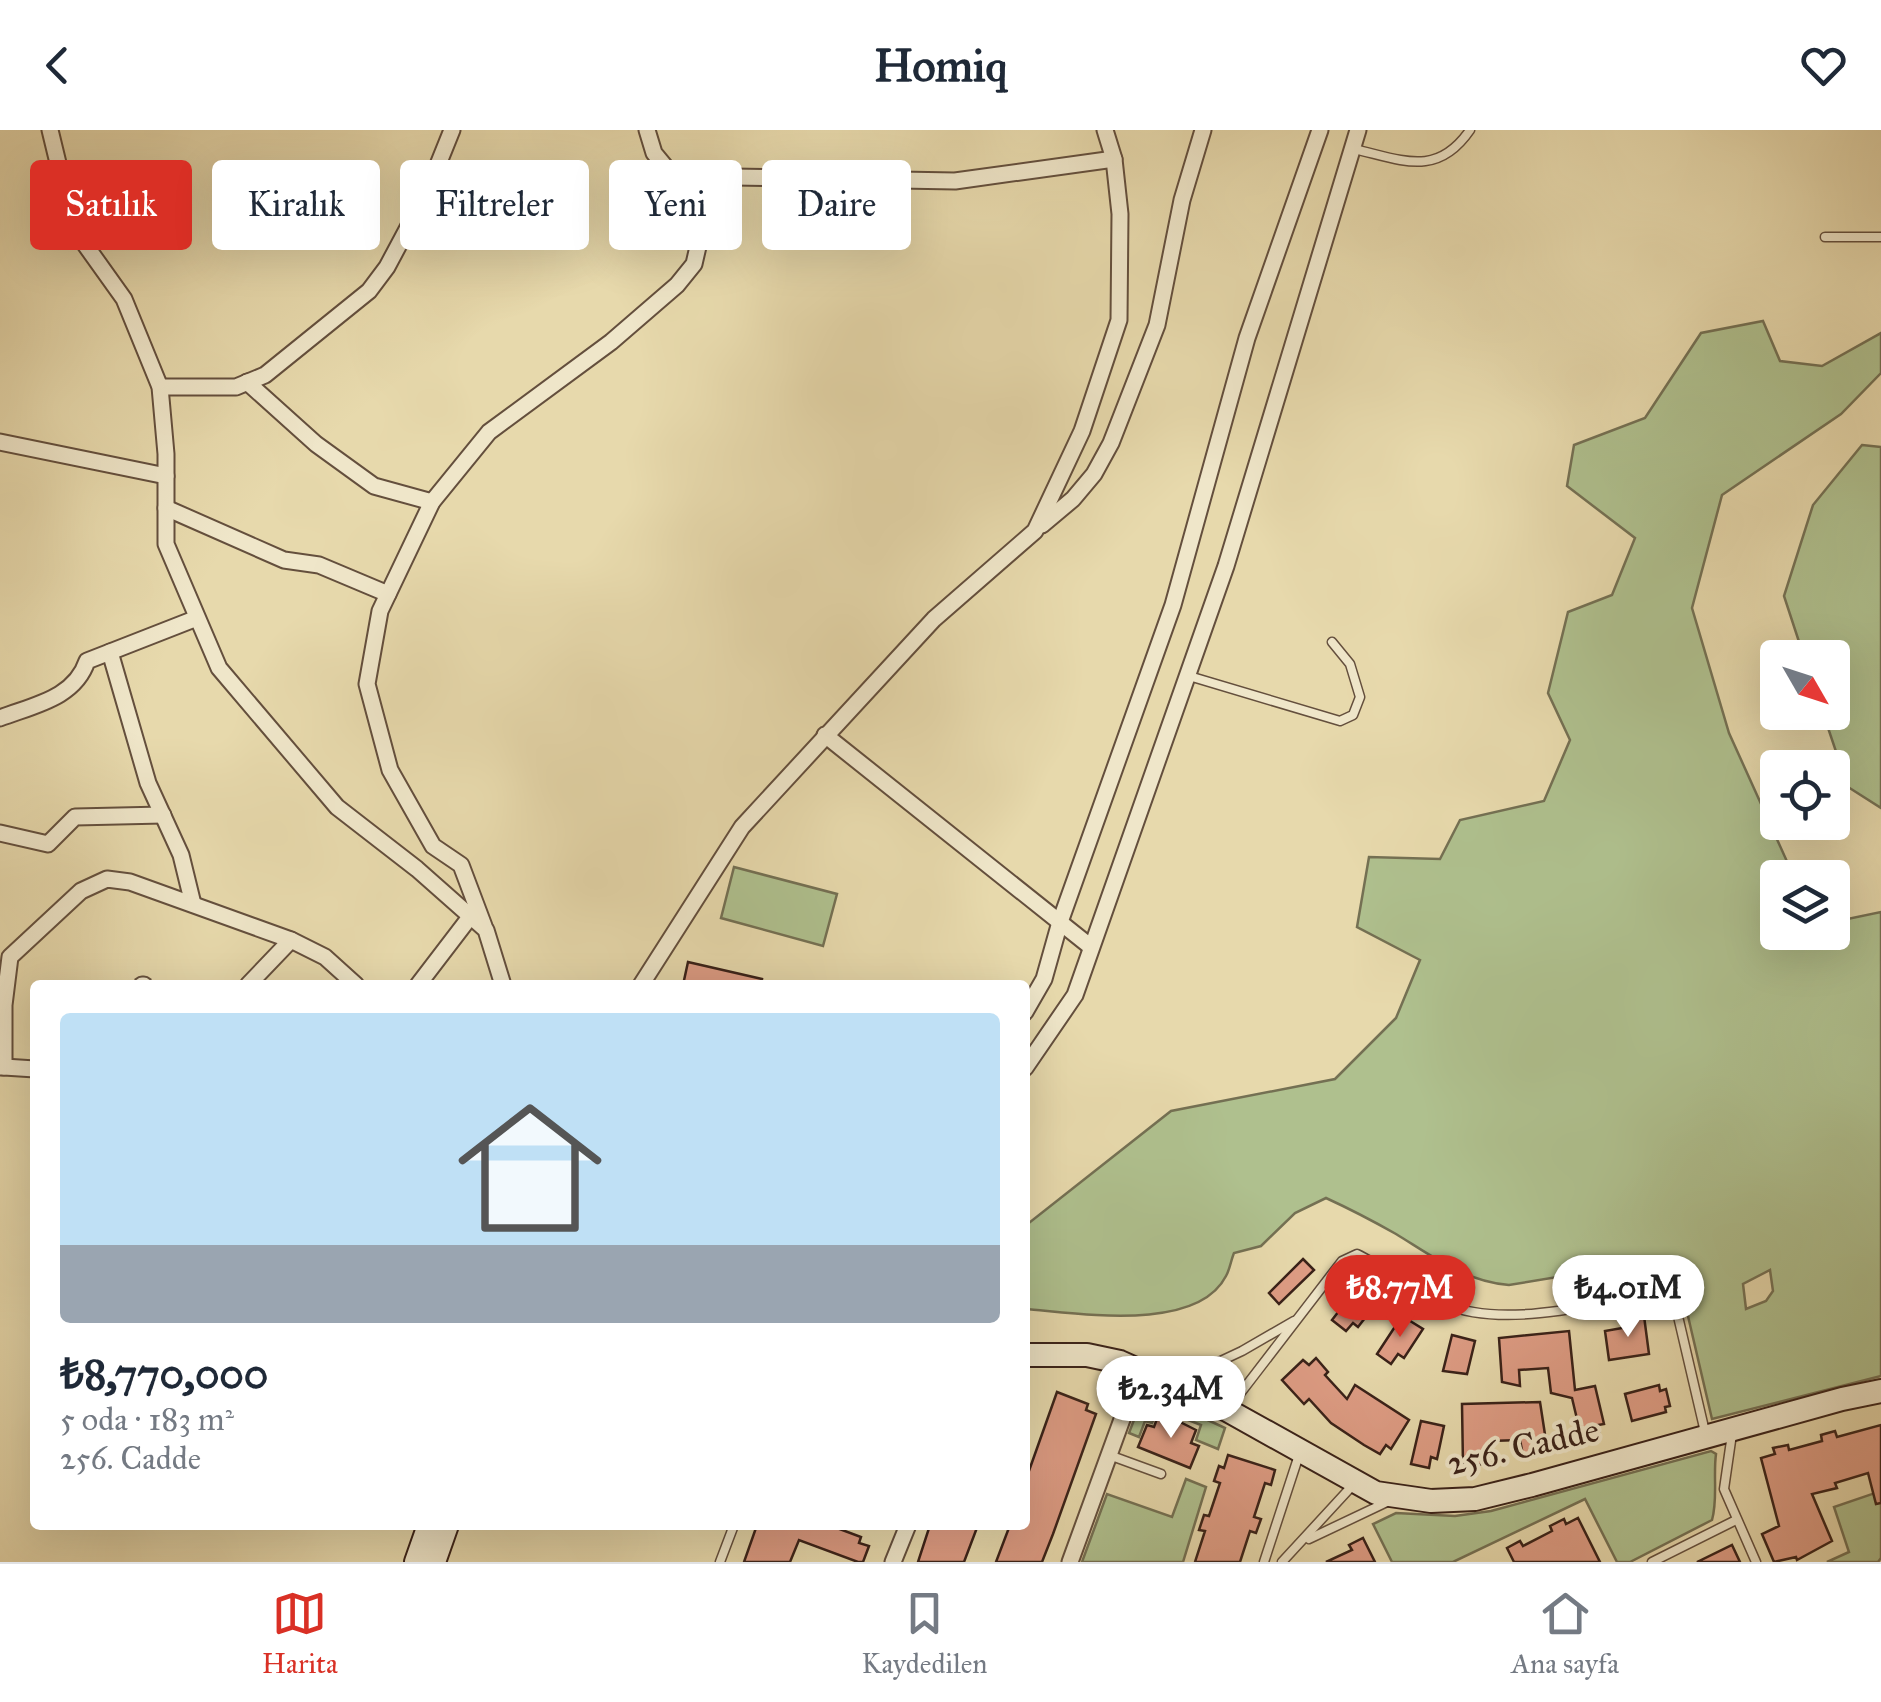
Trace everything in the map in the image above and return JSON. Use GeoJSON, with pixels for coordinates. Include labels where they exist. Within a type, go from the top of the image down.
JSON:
{"type":"FeatureCollection","features":[{"type":"Feature","properties":{"kind":"street"},"geometry":{"type":"LineString","coordinates":[[50,130],[74,229],[124,299],[160,387],[166,544],[218,668],[337,807],[486,930]]}},
{"type":"Feature","properties":{"kind":"street"},"geometry":{"type":"LineString","coordinates":[[160,387],[236,387],[266,375],[369,291],[387,267],[426,192],[452,130]]}},
{"type":"Feature","properties":{"kind":"street"},"geometry":{"type":"LineString","coordinates":[[647,130],[660,160]]}},
{"type":"Feature","properties":{"kind":"street"},"geometry":{"type":"LineString","coordinates":[[1035,531],[1082,431],[1119,320],[1120,214],[1114,159],[1105,130]]}},
{"type":"Feature","properties":{"kind":"street"},"geometry":{"type":"LineString","coordinates":[[644,980],[742,827],[934,620],[1073,499],[1094,474],[1110,444],[1156,325],[1182,200],[1203,130]]}},
{"type":"Feature","properties":{"kind":"street"},"geometry":{"type":"LineString","coordinates":[[1030,1003],[1044,979],[1060,922],[1173,605],[1247,338],[1320,130]]}},
{"type":"Feature","properties":{"kind":"street"},"geometry":{"type":"LineString","coordinates":[[1030,1061],[1075,995],[1092,947],[1232,548],[1358,130]]}},
{"type":"Feature","properties":{"kind":"street"},"geometry":{"type":"LineString","coordinates":[[742,177],[955,180],[1114,159]]}},
{"type":"Feature","properties":{"kind":"street"},"geometry":{"type":"LineString","coordinates":[[501,980],[461,865],[432,846],[390,770],[366,684],[380,611],[432,502],[488,432],[611,342],[677,286],[694,264],[697,250]]}},
{"type":"Feature","properties":{"kind":"street"},"geometry":{"type":"LineString","coordinates":[[248,382],[316,444],[374,486],[432,502]]}},
{"type":"Feature","properties":{"kind":"street"},"geometry":{"type":"LineString","coordinates":[[0,442],[166,476]]}},
{"type":"Feature","properties":{"kind":"street"},"geometry":{"type":"LineString","coordinates":[[166,508],[284,560],[319,565],[388,594]]}},
{"type":"Feature","properties":{"kind":"street"},"geometry":{"type":"LineString","coordinates":[[0,718],[58,697],[82,678],[87,661],[198,618]]}},
{"type":"Feature","properties":{"kind":"street"},"geometry":{"type":"LineString","coordinates":[[110,652],[148,783],[181,855],[193,904]]}},
{"type":"Feature","properties":{"kind":"street"},"geometry":{"type":"LineString","coordinates":[[825,735],[1092,947]]}},
{"type":"Feature","properties":{"kind":"street"},"geometry":{"type":"LineString","coordinates":[[0,833],[48,844],[75,817],[162,814]]}},
{"type":"Feature","properties":{"kind":"street"},"geometry":{"type":"LineString","coordinates":[[30,1070],[2,1067],[5,955],[81,891],[106,879],[130,882],[291,940],[325,956],[351,980]]}},
{"type":"Feature","properties":{"kind":"street"},"geometry":{"type":"LineString","coordinates":[[422,980],[470,917]]}},
{"type":"Feature","properties":{"kind":"street"},"geometry":{"type":"LineString","coordinates":[[253,980],[291,940]]}},
{"type":"Feature","properties":{"kind":"street","name":"256. Cadde"},"geometry":{"type":"LineString","coordinates":[[1030,1355],[1088,1355],[1140,1370],[1227,1410],[1355,1483],[1396,1498],[1430,1502],[1475,1499],[1881,1391]]}},
{"type":"Feature","properties":{"kind":"street"},"geometry":{"type":"LineString","coordinates":[[1070,1562],[1140,1370]]}},
{"type":"Feature","properties":{"kind":"street"},"geometry":{"type":"LineString","coordinates":[[416,1562],[426,1530]]}},
{"type":"Feature","properties":{"kind":"street"},"geometry":{"type":"LineString","coordinates":[[434,1562],[445,1530]]}},
{"type":"Feature","properties":{"kind":"street"},"geometry":{"type":"LineString","coordinates":[[894,1562],[906,1530]]}},
{"type":"Feature","properties":{"kind":"lane"},"geometry":{"type":"LineString","coordinates":[[1352,148],[1411,162],[1428,162],[1455,149],[1470,130]]}},
{"type":"Feature","properties":{"kind":"lane"},"geometry":{"type":"LineString","coordinates":[[1825,236],[1881,237]]}},
{"type":"Feature","properties":{"kind":"lane"},"geometry":{"type":"LineString","coordinates":[[1187,675],[1340,721],[1352,715],[1360,697],[1350,664],[1332,642]]}},
{"type":"Feature","properties":{"kind":"lane"},"geometry":{"type":"LineString","coordinates":[[1227,1410],[1342,1261],[1352,1254],[1446,1304],[1482,1314],[1521,1314],[1666,1297],[1677,1312],[1706,1436]]}},
{"type":"Feature","properties":{"kind":"lane"},"geometry":{"type":"LineString","coordinates":[[1171,1384],[1298,1318]]}},
{"type":"Feature","properties":{"kind":"lane"},"geometry":{"type":"LineString","coordinates":[[1733,1429],[1724,1490],[1756,1562]]}},
{"type":"Feature","properties":{"kind":"lane"},"geometry":{"type":"LineString","coordinates":[[1264,1562],[1300,1451]]}},
{"type":"Feature","properties":{"kind":"lane"},"geometry":{"type":"LineString","coordinates":[[1109,1454],[1161,1474]]}},
{"type":"Feature","properties":{"kind":"lane"},"geometry":{"type":"LineString","coordinates":[[1282,1562],[1355,1483]]}},
{"type":"Feature","properties":{"kind":"lane"},"geometry":{"type":"LineString","coordinates":[[1302,1542],[1396,1498]]}},
{"type":"Feature","properties":{"kind":"lane"},"geometry":{"type":"LineString","coordinates":[[1652,1562],[1736,1520]]}},
{"type":"Feature","properties":{"kind":"lane"},"geometry":{"type":"LineString","coordinates":[[720,1562],[732,1530]]}},
{"type":"Feature","properties":{"kind":"green space"},"geometry":{"type":"Polygon","coordinates":[[[1763,321],[1780,361],[1822,366],[1881,333],[1881,373],[1841,414],[1722,495],[1692,608],[1729,733],[1760,802],[1760,840],[1777,840],[1786,860],[1760,860],[1760,950],[1850,950],[1850,918],[1881,912],[1881,1376],[1712,1419],[1684,1299],[1673,1282],[1666,1259],[1509,1285],[1493,1283],[1450,1267],[1326,1198],[1295,1213],[1261,1246],[1234,1253],[1226,1276],[1211,1294],[1190,1306],[1134,1315],[1030,1309],[1030,1222],[1171,1111],[1335,1079],[1396,1018],[1420,960],[1357,927],[1369,857],[1440,859],[1460,820],[1544,801],[1570,740],[1548,693],[1568,612],[1612,595],[1635,538],[1567,486],[1574,445],[1645,418],[1701,333],[1763,321]],[[1770,1270],[1743,1284],[1746,1309],[1766,1301],[1773,1291],[1770,1270]]]}},
{"type":"Feature","properties":{"kind":"green space"},"geometry":{"type":"Polygon","coordinates":[[[1862,445],[1881,447],[1881,808],[1850,788],[1850,750],[1836,750],[1829,730],[1850,730],[1850,640],[1798,640],[1784,596],[1813,505],[1862,445]]]}},
{"type":"Feature","properties":{"kind":"green space"},"geometry":{"type":"Polygon","coordinates":[[[734,867],[837,894],[823,946],[721,918],[734,867]]]}},
{"type":"Feature","properties":{"kind":"green space"},"geometry":{"type":"Polygon","coordinates":[[[1145,1391],[1225,1428],[1218,1449],[1196,1440],[1201,1425],[1158,1408],[1152,1423],[1145,1421],[1139,1437],[1129,1433],[1145,1391]]]}},
{"type":"Feature","properties":{"kind":"green space"},"geometry":{"type":"Polygon","coordinates":[[[1711,1451],[1716,1454],[1712,1520],[1630,1562],[1617,1562],[1585,1499],[1453,1562],[1392,1562],[1373,1524],[1396,1513],[1455,1516],[1491,1511],[1711,1451]]]}},
{"type":"Feature","properties":{"kind":"green space"},"geometry":{"type":"Polygon","coordinates":[[[1186,1479],[1206,1487],[1183,1562],[1082,1562],[1107,1494],[1172,1517],[1186,1479]]]}},
{"type":"Feature","properties":{"kind":"green space"},"geometry":{"type":"Polygon","coordinates":[[[1881,1491],[1878,1562],[1827,1562],[1849,1552],[1834,1507],[1881,1491]]]}},
{"type":"Feature","properties":{"kind":"building"},"geometry":{"type":"Polygon","coordinates":[[[688,962],[762,979],[762,980],[684,980],[688,962]]]}},
{"type":"Feature","properties":{"kind":"building"},"geometry":{"type":"Polygon","coordinates":[[[1303,1259],[1314,1270],[1279,1304],[1269,1293],[1303,1259]]]}},
{"type":"Feature","properties":{"kind":"building"},"geometry":{"type":"Polygon","coordinates":[[[1359,1285],[1379,1300],[1358,1327],[1353,1323],[1346,1331],[1332,1320],[1359,1285]]]}},
{"type":"Feature","properties":{"kind":"building"},"geometry":{"type":"Polygon","coordinates":[[[1402,1316],[1423,1329],[1404,1358],[1398,1354],[1391,1364],[1377,1354],[1402,1316]]]}},
{"type":"Feature","properties":{"kind":"building"},"geometry":{"type":"Polygon","coordinates":[[[1644,1316],[1649,1354],[1609,1360],[1605,1331],[1628,1327],[1627,1319],[1644,1316]]]}},
{"type":"Feature","properties":{"kind":"building"},"geometry":{"type":"Polygon","coordinates":[[[1569,1331],[1575,1390],[1595,1386],[1604,1424],[1598,1425],[1600,1436],[1582,1440],[1572,1398],[1551,1393],[1548,1368],[1519,1370],[1520,1386],[1502,1382],[1499,1338],[1569,1331]]]}},
{"type":"Feature","properties":{"kind":"building"},"geometry":{"type":"Polygon","coordinates":[[[1452,1335],[1475,1341],[1467,1374],[1443,1371],[1452,1335]]]}},
{"type":"Feature","properties":{"kind":"building"},"geometry":{"type":"Polygon","coordinates":[[[1316,1358],[1328,1372],[1325,1375],[1347,1399],[1355,1385],[1409,1420],[1391,1449],[1386,1445],[1380,1454],[1364,1445],[1331,1423],[1309,1399],[1304,1404],[1282,1380],[1303,1360],[1309,1365],[1316,1358]]]}},
{"type":"Feature","properties":{"kind":"building"},"geometry":{"type":"Polygon","coordinates":[[[1659,1385],[1660,1391],[1666,1389],[1670,1406],[1665,1407],[1666,1412],[1632,1421],[1625,1394],[1659,1385]]]}},
{"type":"Feature","properties":{"kind":"building"},"geometry":{"type":"Polygon","coordinates":[[[1057,1392],[1088,1404],[1086,1410],[1096,1414],[1042,1562],[996,1562],[1008,1530],[1030,1530],[1030,1468],[1057,1392]]]}},
{"type":"Feature","properties":{"kind":"building"},"geometry":{"type":"Polygon","coordinates":[[[1540,1402],[1546,1441],[1540,1442],[1541,1452],[1523,1455],[1520,1440],[1490,1441],[1490,1464],[1463,1465],[1462,1404],[1540,1402]]]}},
{"type":"Feature","properties":{"kind":"building"},"geometry":{"type":"Polygon","coordinates":[[[1158,1416],[1196,1430],[1191,1443],[1199,1446],[1190,1468],[1138,1447],[1147,1425],[1154,1427],[1158,1416]]]}},
{"type":"Feature","properties":{"kind":"building"},"geometry":{"type":"Polygon","coordinates":[[[1421,1421],[1444,1426],[1437,1459],[1431,1457],[1429,1468],[1411,1464],[1421,1421]]]}},
{"type":"Feature","properties":{"kind":"building"},"geometry":{"type":"Polygon","coordinates":[[[1881,1425],[1881,1503],[1876,1504],[1868,1473],[1835,1483],[1837,1488],[1812,1494],[1832,1541],[1797,1560],[1796,1557],[1774,1562],[1762,1534],[1779,1526],[1761,1458],[1775,1454],[1773,1448],[1788,1445],[1789,1450],[1822,1441],[1821,1435],[1835,1431],[1837,1437],[1881,1425]]]}},
{"type":"Feature","properties":{"kind":"building"},"geometry":{"type":"Polygon","coordinates":[[[1228,1455],[1275,1470],[1271,1485],[1265,1483],[1254,1517],[1261,1519],[1256,1533],[1250,1531],[1240,1562],[1195,1562],[1205,1531],[1199,1530],[1204,1515],[1209,1516],[1220,1483],[1214,1481],[1228,1455]]]}},
{"type":"Feature","properties":{"kind":"building"},"geometry":{"type":"Polygon","coordinates":[[[1578,1518],[1600,1562],[1514,1562],[1507,1548],[1520,1541],[1523,1546],[1552,1531],[1550,1526],[1564,1519],[1566,1524],[1578,1518]]]}},
{"type":"Feature","properties":{"kind":"building"},"geometry":{"type":"Polygon","coordinates":[[[755,1530],[842,1530],[861,1537],[859,1543],[869,1546],[863,1562],[799,1540],[790,1562],[744,1562],[755,1530]]]}},
{"type":"Feature","properties":{"kind":"building"},"geometry":{"type":"Polygon","coordinates":[[[928,1530],[976,1530],[964,1562],[918,1562],[928,1530]]]}},
{"type":"Feature","properties":{"kind":"building"},"geometry":{"type":"Polygon","coordinates":[[[1363,1538],[1375,1562],[1326,1562],[1352,1550],[1349,1545],[1363,1538]]]}},
{"type":"Feature","properties":{"kind":"building"},"geometry":{"type":"Polygon","coordinates":[[[1732,1545],[1740,1562],[1697,1562],[1732,1545]]]}}]}
